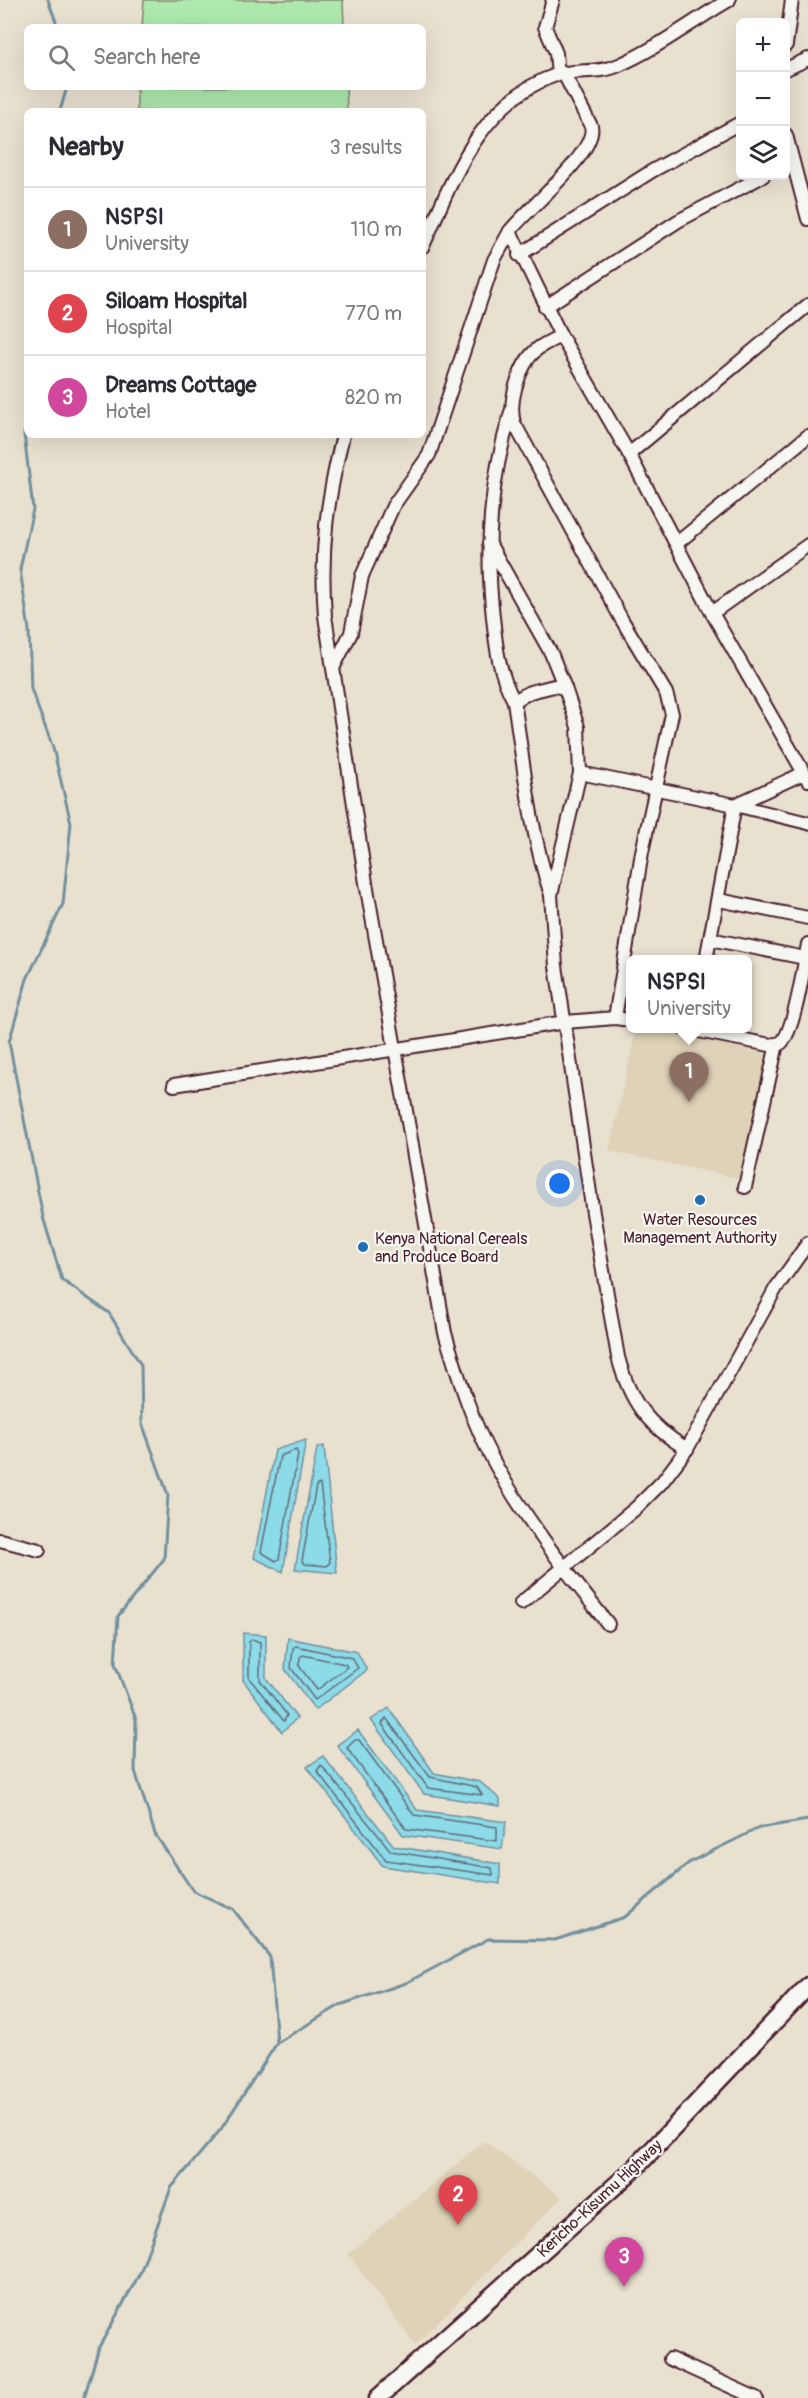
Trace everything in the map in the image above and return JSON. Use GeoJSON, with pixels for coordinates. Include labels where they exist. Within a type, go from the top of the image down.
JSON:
{"type":"FeatureCollection","features":[{"type":"Feature","properties":{"kind":"highway","name":"Kericho-Kisumu Highway"},"geometry":{"type":"LineString","coordinates":[[378,2398],[636,2167],[808,1986]]}},
{"type":"Feature","properties":{"kind":"street"},"geometry":{"type":"LineString","coordinates":[[333,668],[351,633],[362,576],[393,506],[429,455],[491,270],[510,231],[566,174],[592,135],[591,126],[561,74],[545,27],[554,0]]}},
{"type":"Feature","properties":{"kind":"street"},"geometry":{"type":"LineString","coordinates":[[426,239],[449,189],[485,124],[511,99],[561,74],[616,67],[729,0]]}},
{"type":"Feature","properties":{"kind":"street"},"geometry":{"type":"LineString","coordinates":[[790,18],[792,0]]}},
{"type":"Feature","properties":{"kind":"street"},"geometry":{"type":"LineString","coordinates":[[790,67],[808,60]]}},
{"type":"Feature","properties":{"kind":"street"},"geometry":{"type":"LineString","coordinates":[[519,255],[652,171],[736,126]]}},
{"type":"Feature","properties":{"kind":"street"},"geometry":{"type":"LineString","coordinates":[[790,168],[808,219]]}},
{"type":"Feature","properties":{"kind":"street"},"geometry":{"type":"LineString","coordinates":[[796,182],[808,173]]}},
{"type":"Feature","properties":{"kind":"street"},"geometry":{"type":"LineString","coordinates":[[545,307],[678,221],[755,180]]}},
{"type":"Feature","properties":{"kind":"street"},"geometry":{"type":"LineString","coordinates":[[510,231],[519,255],[545,307],[629,454],[712,613],[806,776],[735,805]]}},
{"type":"Feature","properties":{"kind":"street"},"geometry":{"type":"LineString","coordinates":[[629,454],[808,305]]}},
{"type":"Feature","properties":{"kind":"street"},"geometry":{"type":"LineString","coordinates":[[561,336],[542,345],[527,360],[520,376],[493,483],[488,578],[497,658],[504,682],[514,701],[528,809],[536,850],[550,895],[553,939],[593,1213],[624,1376],[632,1397],[653,1425],[664,1435],[687,1449]]}},
{"type":"Feature","properties":{"kind":"street"},"geometry":{"type":"LineString","coordinates":[[511,412],[520,437],[671,704],[671,720],[640,863],[615,1018]]}},
{"type":"Feature","properties":{"kind":"street"},"geometry":{"type":"LineString","coordinates":[[677,543],[808,436]]}},
{"type":"Feature","properties":{"kind":"street"},"geometry":{"type":"LineString","coordinates":[[342,438],[325,521],[323,585],[333,668],[366,883],[397,1048],[445,1333],[456,1371],[494,1463],[565,1569],[608,1624]]}},
{"type":"Feature","properties":{"kind":"street"},"geometry":{"type":"LineString","coordinates":[[489,542],[551,653],[578,728],[580,773],[550,895]]}},
{"type":"Feature","properties":{"kind":"street"},"geometry":{"type":"LineString","coordinates":[[712,613],[808,545]]}},
{"type":"Feature","properties":{"kind":"street"},"geometry":{"type":"LineString","coordinates":[[514,701],[545,687],[565,688]]}},
{"type":"Feature","properties":{"kind":"street"},"geometry":{"type":"LineString","coordinates":[[580,773],[735,805],[808,823]]}},
{"type":"Feature","properties":{"kind":"street"},"geometry":{"type":"LineString","coordinates":[[707,955],[735,805]]}},
{"type":"Feature","properties":{"kind":"street"},"geometry":{"type":"LineString","coordinates":[[719,900],[808,918]]}},
{"type":"Feature","properties":{"kind":"street"},"geometry":{"type":"LineString","coordinates":[[710,939],[805,958]]}},
{"type":"Feature","properties":{"kind":"street"},"geometry":{"type":"LineString","coordinates":[[712,1033],[777,1044],[785,1039],[808,944]]}},
{"type":"Feature","properties":{"kind":"street"},"geometry":{"type":"LineString","coordinates":[[174,1085],[565,1022],[615,1018],[626,1019]]}},
{"type":"Feature","properties":{"kind":"street"},"geometry":{"type":"LineString","coordinates":[[745,1187],[777,1044]]}},
{"type":"Feature","properties":{"kind":"street"},"geometry":{"type":"LineString","coordinates":[[521,1603],[565,1569],[636,1508],[662,1482],[687,1449],[771,1297],[808,1244]]}},
{"type":"Feature","properties":{"kind":"street"},"geometry":{"type":"LineString","coordinates":[[0,1540],[39,1550]]}},
{"type":"Feature","properties":{"kind":"street"},"geometry":{"type":"LineString","coordinates":[[670,2359],[756,2398]]}},
{"type":"Feature","properties":{"kind":"shaded area"},"geometry":{"type":"Polygon","coordinates":[[[635,1033],[673,1033],[769,1053],[742,1179],[609,1151],[635,1033]]]}},
{"type":"Feature","properties":{"kind":"shaded area"},"geometry":{"type":"Polygon","coordinates":[[[484,2141],[562,2197],[415,2345],[348,2254],[484,2141]]]}},
{"type":"Feature","properties":{"kind":"green space"},"geometry":{"type":"Polygon","coordinates":[[[144,0],[343,0],[344,24],[142,24],[144,0]]]}},
{"type":"Feature","properties":{"kind":"green space"},"geometry":{"type":"Polygon","coordinates":[[[137,90],[346,90],[347,108],[137,108],[137,90]]]}},
{"type":"Feature","properties":{"kind":"water"},"geometry":{"type":"Polygon","coordinates":[[[306,1440],[283,1572],[254,1558],[275,1450],[306,1440]]]}},
{"type":"Feature","properties":{"kind":"water"},"geometry":{"type":"Polygon","coordinates":[[[324,1446],[337,1573],[295,1569],[317,1448],[324,1446]]]}},
{"type":"Feature","properties":{"kind":"water"},"geometry":{"type":"Polygon","coordinates":[[[243,1633],[266,1635],[266,1678],[297,1718],[282,1732],[243,1680],[243,1633]]]}},
{"type":"Feature","properties":{"kind":"water"},"geometry":{"type":"Polygon","coordinates":[[[288,1638],[357,1652],[367,1670],[315,1710],[285,1669],[288,1638]]]}},
{"type":"Feature","properties":{"kind":"water"},"geometry":{"type":"Polygon","coordinates":[[[389,1708],[434,1773],[480,1782],[500,1799],[500,1806],[424,1794],[371,1720],[389,1708]]]}},
{"type":"Feature","properties":{"kind":"water"},"geometry":{"type":"Polygon","coordinates":[[[358,1730],[417,1810],[506,1822],[502,1849],[403,1835],[337,1745],[358,1730]]]}},
{"type":"Feature","properties":{"kind":"water"},"geometry":{"type":"Polygon","coordinates":[[[323,1756],[394,1846],[500,1864],[500,1884],[383,1866],[307,1767],[323,1756]]]}},
{"type":"Feature","properties":{"kind":"waterway"},"geometry":{"type":"LineString","coordinates":[[48,0],[57,24]]}},
{"type":"Feature","properties":{"kind":"waterway"},"geometry":{"type":"LineString","coordinates":[[61,108],[66,90]]}},
{"type":"Feature","properties":{"kind":"waterway"},"geometry":{"type":"LineString","coordinates":[[24,438],[33,509],[20,569],[29,630],[31,689],[53,748],[71,823],[63,904],[27,979],[9,1042],[43,1217],[62,1280],[109,1313],[141,1365],[142,1423],[168,1495],[164,1559],[118,1616],[115,1664],[136,1719],[135,1771],[155,1834],[193,1891],[233,1909],[270,1957],[277,2043]]}},
{"type":"Feature","properties":{"kind":"waterway"},"geometry":{"type":"LineString","coordinates":[[84,2398],[99,2347],[140,2273],[171,2188],[221,2129],[277,2043],[340,2005],[406,1983],[488,1939],[555,1940],[625,1917],[690,1862],[759,1828],[808,1820]]}},
{"type":"Feature","properties":{"kind":"place","name":"NSPSI"},"geometry":{"type":"Point","coordinates":[689,1102]}},
{"type":"Feature","properties":{"kind":"place","name":"Water Resources Management Authority"},"geometry":{"type":"Point","coordinates":[700,1200]}},
{"type":"Feature","properties":{"kind":"place","name":"Kenya National Cereals and Produce Board"},"geometry":{"type":"Point","coordinates":[363,1247]}},
{"type":"Feature","properties":{"kind":"place","name":"Siloam Hospital"},"geometry":{"type":"Point","coordinates":[458,2225]}},
{"type":"Feature","properties":{"kind":"place","name":"Dreams Cottage"},"geometry":{"type":"Point","coordinates":[624,2287]}}]}
